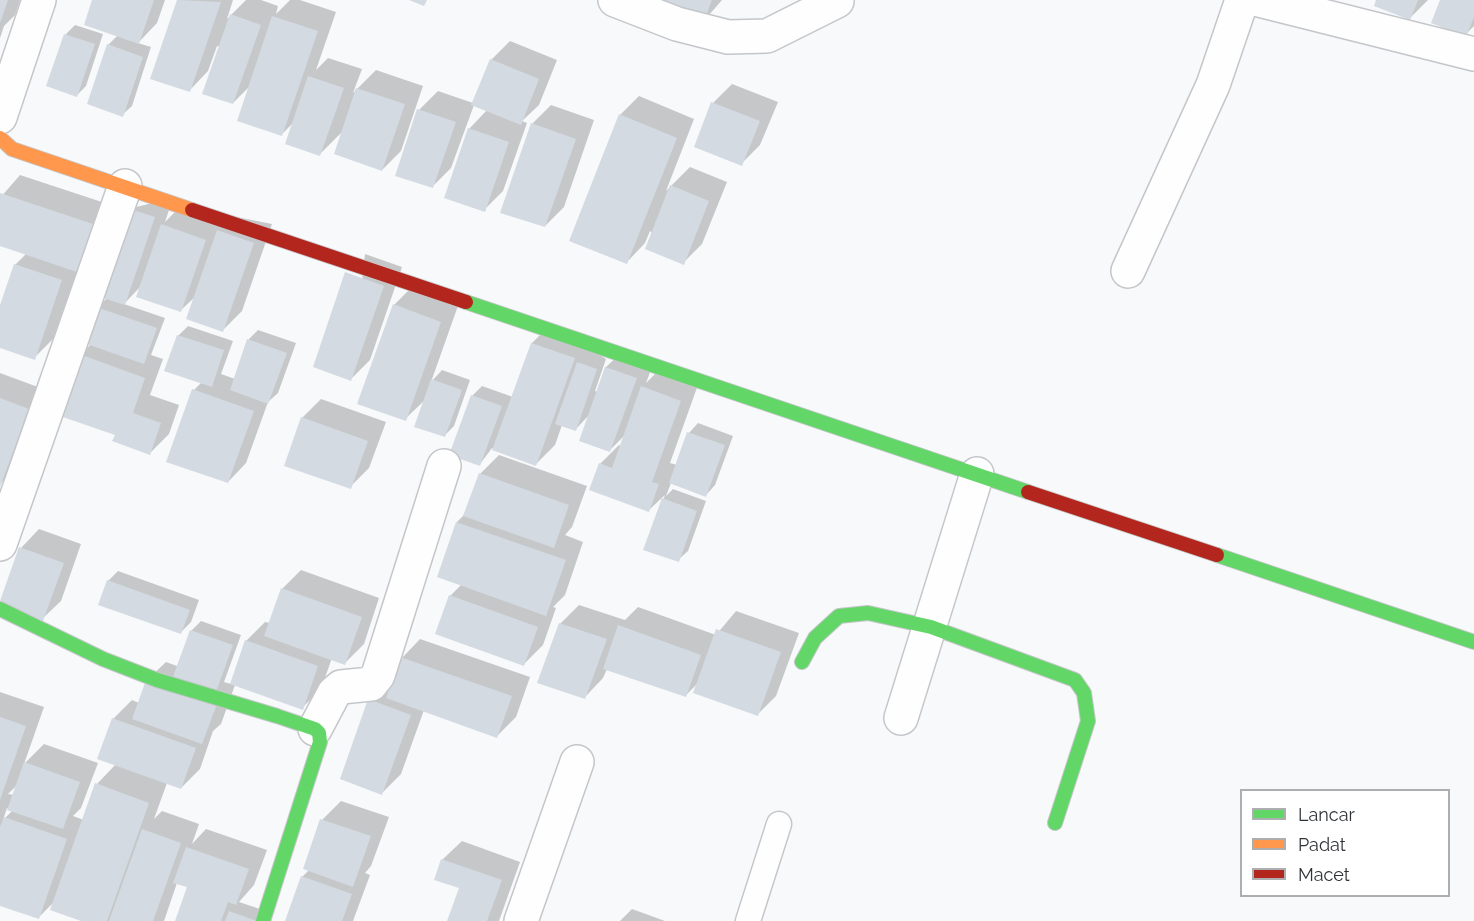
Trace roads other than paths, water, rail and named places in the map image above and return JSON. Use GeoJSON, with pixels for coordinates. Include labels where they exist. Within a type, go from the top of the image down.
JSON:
{"type":"FeatureCollection","features":[{"type":"Feature","properties":{"kind":"street"},"geometry":{"type":"LineString","coordinates":[[0,117],[39,0]]}},
{"type":"Feature","properties":{"kind":"street"},"geometry":{"type":"LineString","coordinates":[[615,0],[676,24],[728,37],[766,36],[837,1]]}},
{"type":"Feature","properties":{"kind":"street"},"geometry":{"type":"LineString","coordinates":[[1128,271],[1214,85],[1242,0]]}},
{"type":"Feature","properties":{"kind":"street"},"geometry":{"type":"LineString","coordinates":[[1259,0],[1474,54]]}},
{"type":"Feature","properties":{"kind":"street"},"geometry":{"type":"LineString","coordinates":[[4,147],[1474,642]]}},
{"type":"Feature","properties":{"kind":"street"},"geometry":{"type":"LineString","coordinates":[[0,544],[125,186]]}},
{"type":"Feature","properties":{"kind":"street"},"geometry":{"type":"LineString","coordinates":[[315,729],[334,693],[341,687],[371,684],[378,675],[444,466]]}},
{"type":"Feature","properties":{"kind":"street"},"geometry":{"type":"LineString","coordinates":[[901,718],[977,474]]}},
{"type":"Feature","properties":{"kind":"street"},"geometry":{"type":"LineString","coordinates":[[0,609],[103,659],[158,680],[315,729],[319,733],[320,742],[263,921]]}},
{"type":"Feature","properties":{"kind":"street"},"geometry":{"type":"LineString","coordinates":[[802,662],[815,638],[839,616],[868,613],[931,627],[1075,680],[1084,693],[1088,721],[1055,823]]}},
{"type":"Feature","properties":{"kind":"street"},"geometry":{"type":"LineString","coordinates":[[521,921],[577,762]]}},
{"type":"Feature","properties":{"kind":"lane"},"geometry":{"type":"LineString","coordinates":[[748,921],[779,824]]}}]}
